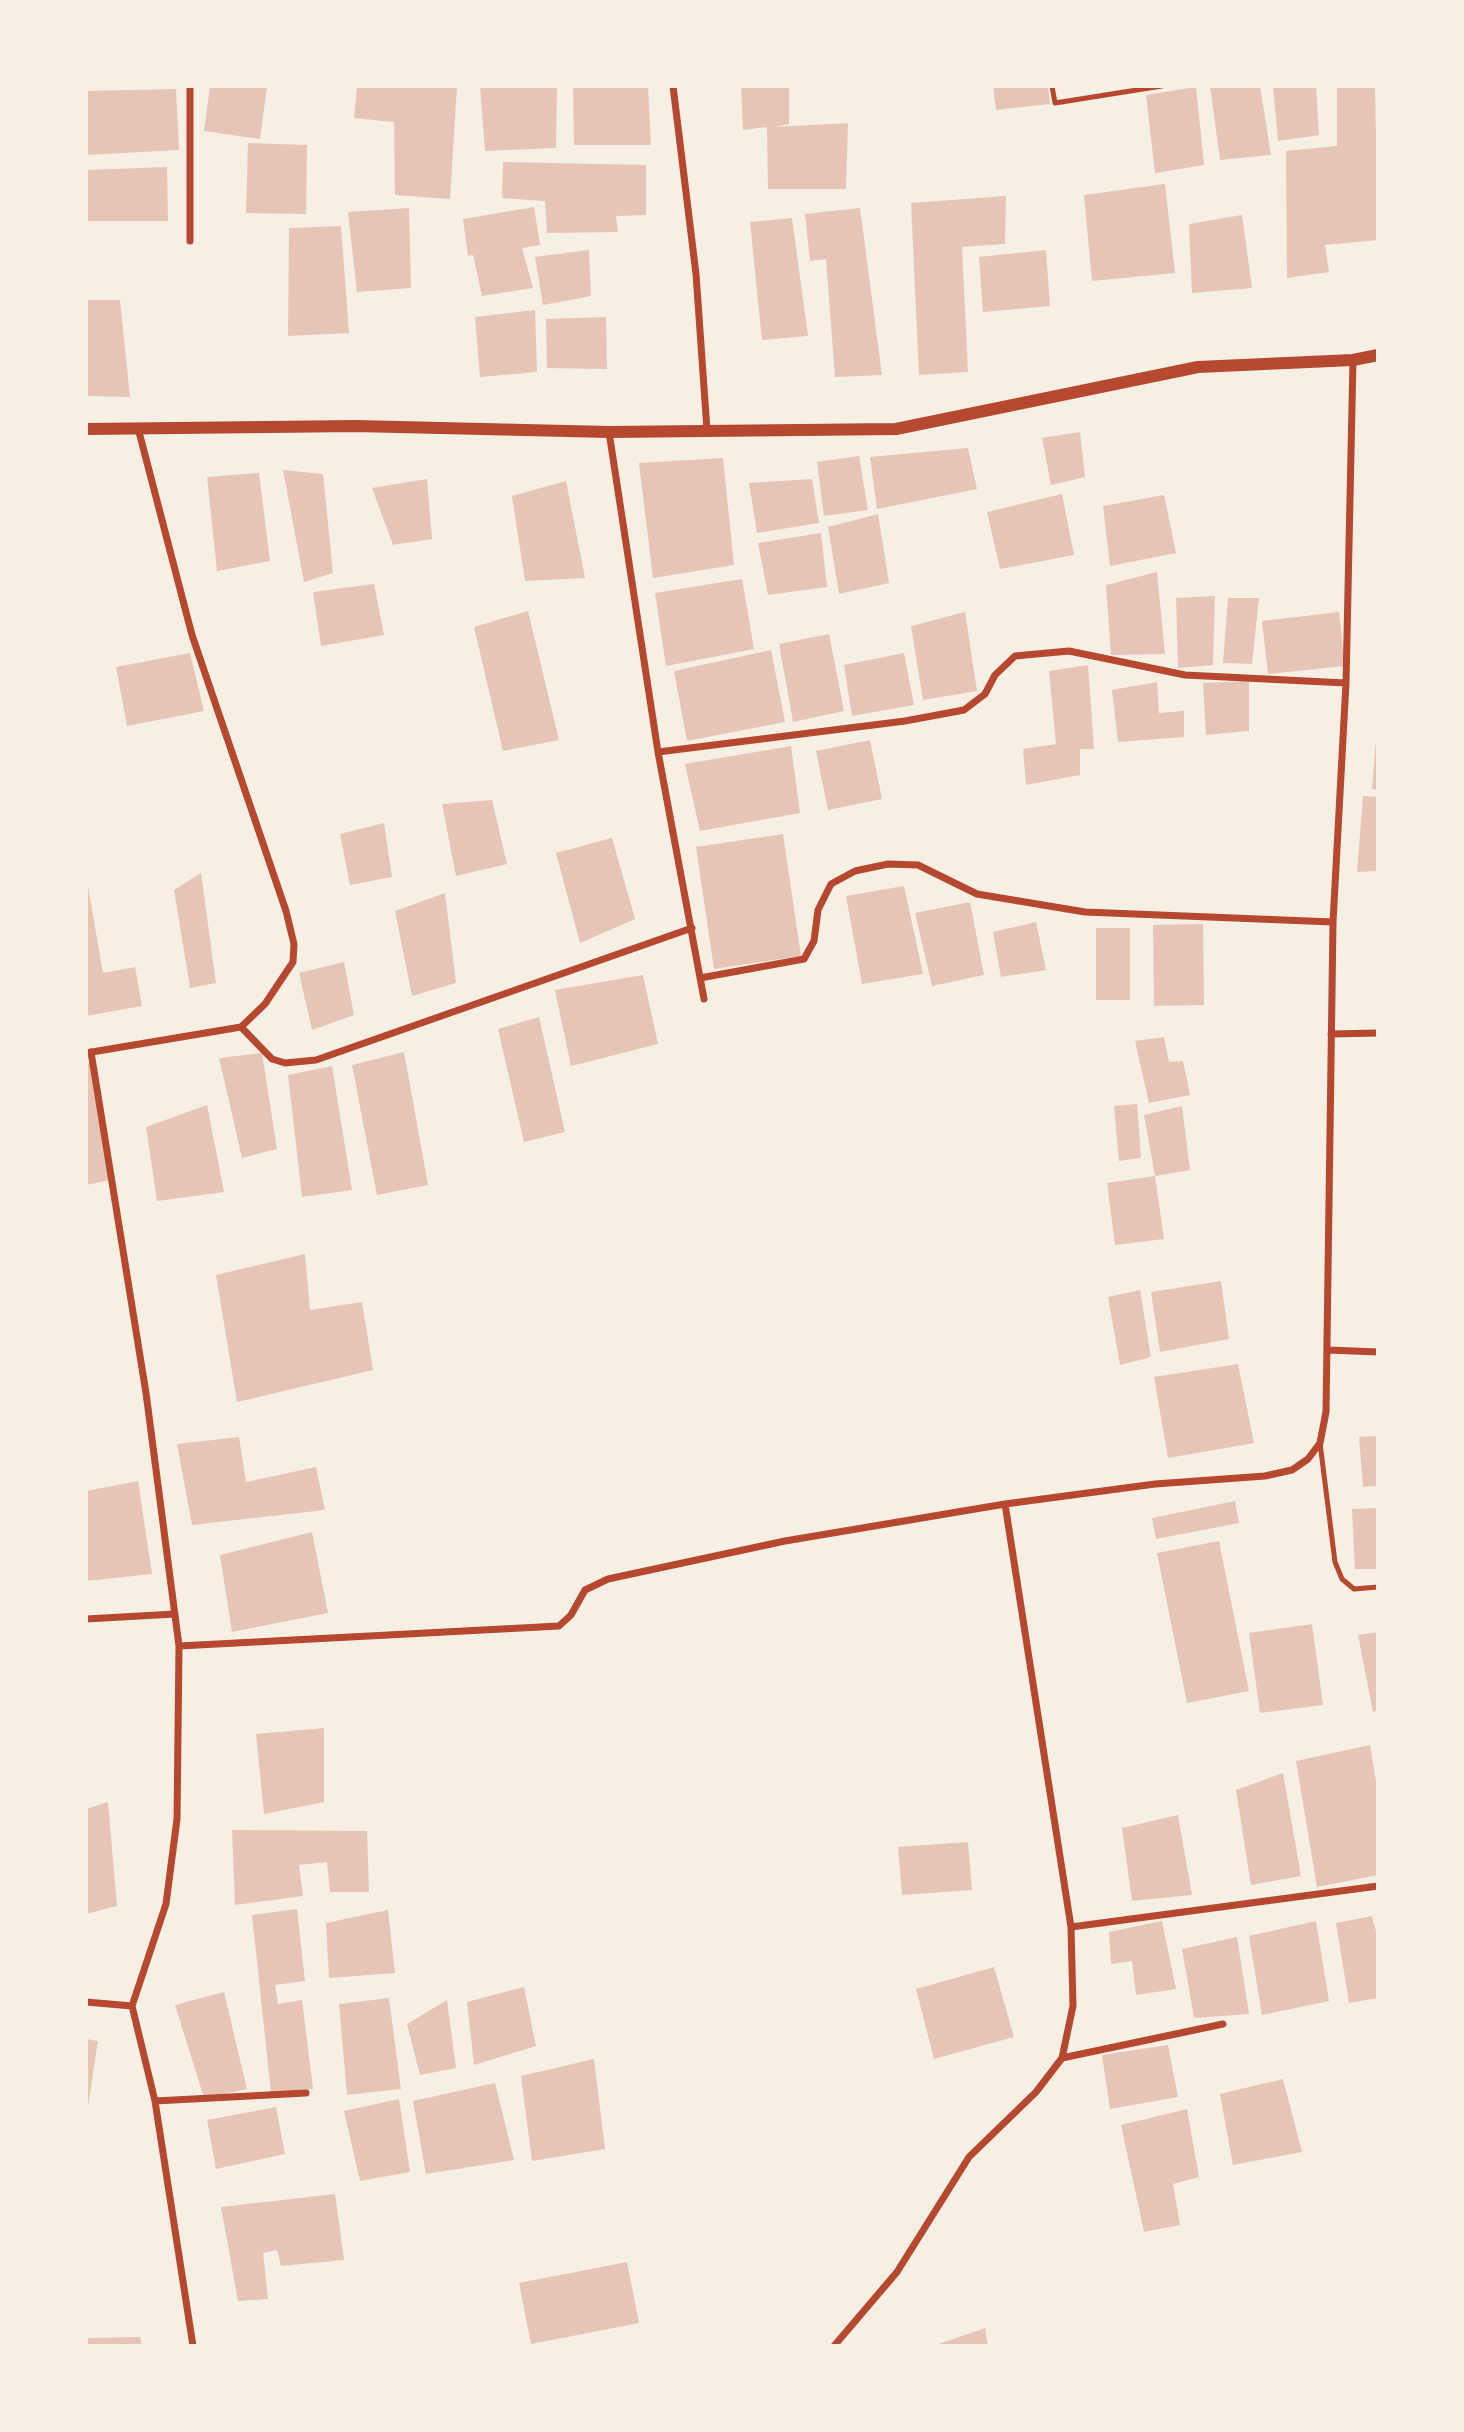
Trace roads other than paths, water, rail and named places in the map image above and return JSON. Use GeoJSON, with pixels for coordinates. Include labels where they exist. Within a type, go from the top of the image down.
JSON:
{"type":"FeatureCollection","features":[{"type":"Feature","properties":{"kind":"street"},"geometry":{"type":"LineString","coordinates":[[190,86],[190,241]]}},
{"type":"Feature","properties":{"kind":"street"},"geometry":{"type":"LineString","coordinates":[[673,86],[696,274],[706,430]]}},
{"type":"Feature","properties":{"kind":"street"},"geometry":{"type":"LineString","coordinates":[[86,429],[356,426],[609,432],[896,429],[1198,367],[1353,360],[1378,355]]}},
{"type":"Feature","properties":{"kind":"street"},"geometry":{"type":"LineString","coordinates":[[179,1646],[559,1626],[571,1615],[585,1590],[608,1579],[785,1541],[1006,1504],[1155,1484],[1265,1476],[1292,1469],[1308,1460],[1320,1443],[1326,1412],[1333,922],[1346,683],[1353,360]]}},
{"type":"Feature","properties":{"kind":"street"},"geometry":{"type":"LineString","coordinates":[[138,428],[192,635],[286,911],[294,944],[293,962],[265,1004],[241,1027],[88,1052],[146,1393],[179,1646],[177,1819],[166,1904],[132,2006],[155,2101],[193,2346]]}},
{"type":"Feature","properties":{"kind":"street"},"geometry":{"type":"LineString","coordinates":[[609,432],[658,752],[704,999]]}},
{"type":"Feature","properties":{"kind":"street"},"geometry":{"type":"LineString","coordinates":[[658,752],[905,721],[964,710],[985,694],[995,675],[1015,656],[1069,651],[1185,675],[1346,683]]}},
{"type":"Feature","properties":{"kind":"street"},"geometry":{"type":"LineString","coordinates":[[700,978],[804,959],[814,941],[818,910],[831,884],[855,872],[888,864],[918,865],[977,894],[1085,912],[1333,922]]}},
{"type":"Feature","properties":{"kind":"street"},"geometry":{"type":"LineString","coordinates":[[241,1027],[272,1059],[285,1063],[316,1060],[692,928]]}},
{"type":"Feature","properties":{"kind":"street"},"geometry":{"type":"LineString","coordinates":[[1331,1034],[1378,1033]]}},
{"type":"Feature","properties":{"kind":"street"},"geometry":{"type":"LineString","coordinates":[[1328,1350],[1378,1352]]}},
{"type":"Feature","properties":{"kind":"street"},"geometry":{"type":"LineString","coordinates":[[834,2346],[897,2272],[969,2157],[1036,2092],[1062,2058],[1073,2006],[1071,1927],[1006,1504]]}},
{"type":"Feature","properties":{"kind":"street"},"geometry":{"type":"LineString","coordinates":[[86,1619],[175,1614]]}},
{"type":"Feature","properties":{"kind":"street"},"geometry":{"type":"LineString","coordinates":[[1071,1927],[1378,1886]]}},
{"type":"Feature","properties":{"kind":"street"},"geometry":{"type":"LineString","coordinates":[[86,2003],[132,2006]]}},
{"type":"Feature","properties":{"kind":"street"},"geometry":{"type":"LineString","coordinates":[[1062,2058],[1223,2024]]}},
{"type":"Feature","properties":{"kind":"street"},"geometry":{"type":"LineString","coordinates":[[155,2101],[306,2093]]}},
{"type":"Feature","properties":{"kind":"lane"},"geometry":{"type":"LineString","coordinates":[[1052,86],[1055,103],[1162,86]]}},
{"type":"Feature","properties":{"kind":"lane"},"geometry":{"type":"LineString","coordinates":[[1320,1443],[1335,1562],[1342,1579],[1354,1589],[1378,1587]]}}]}
